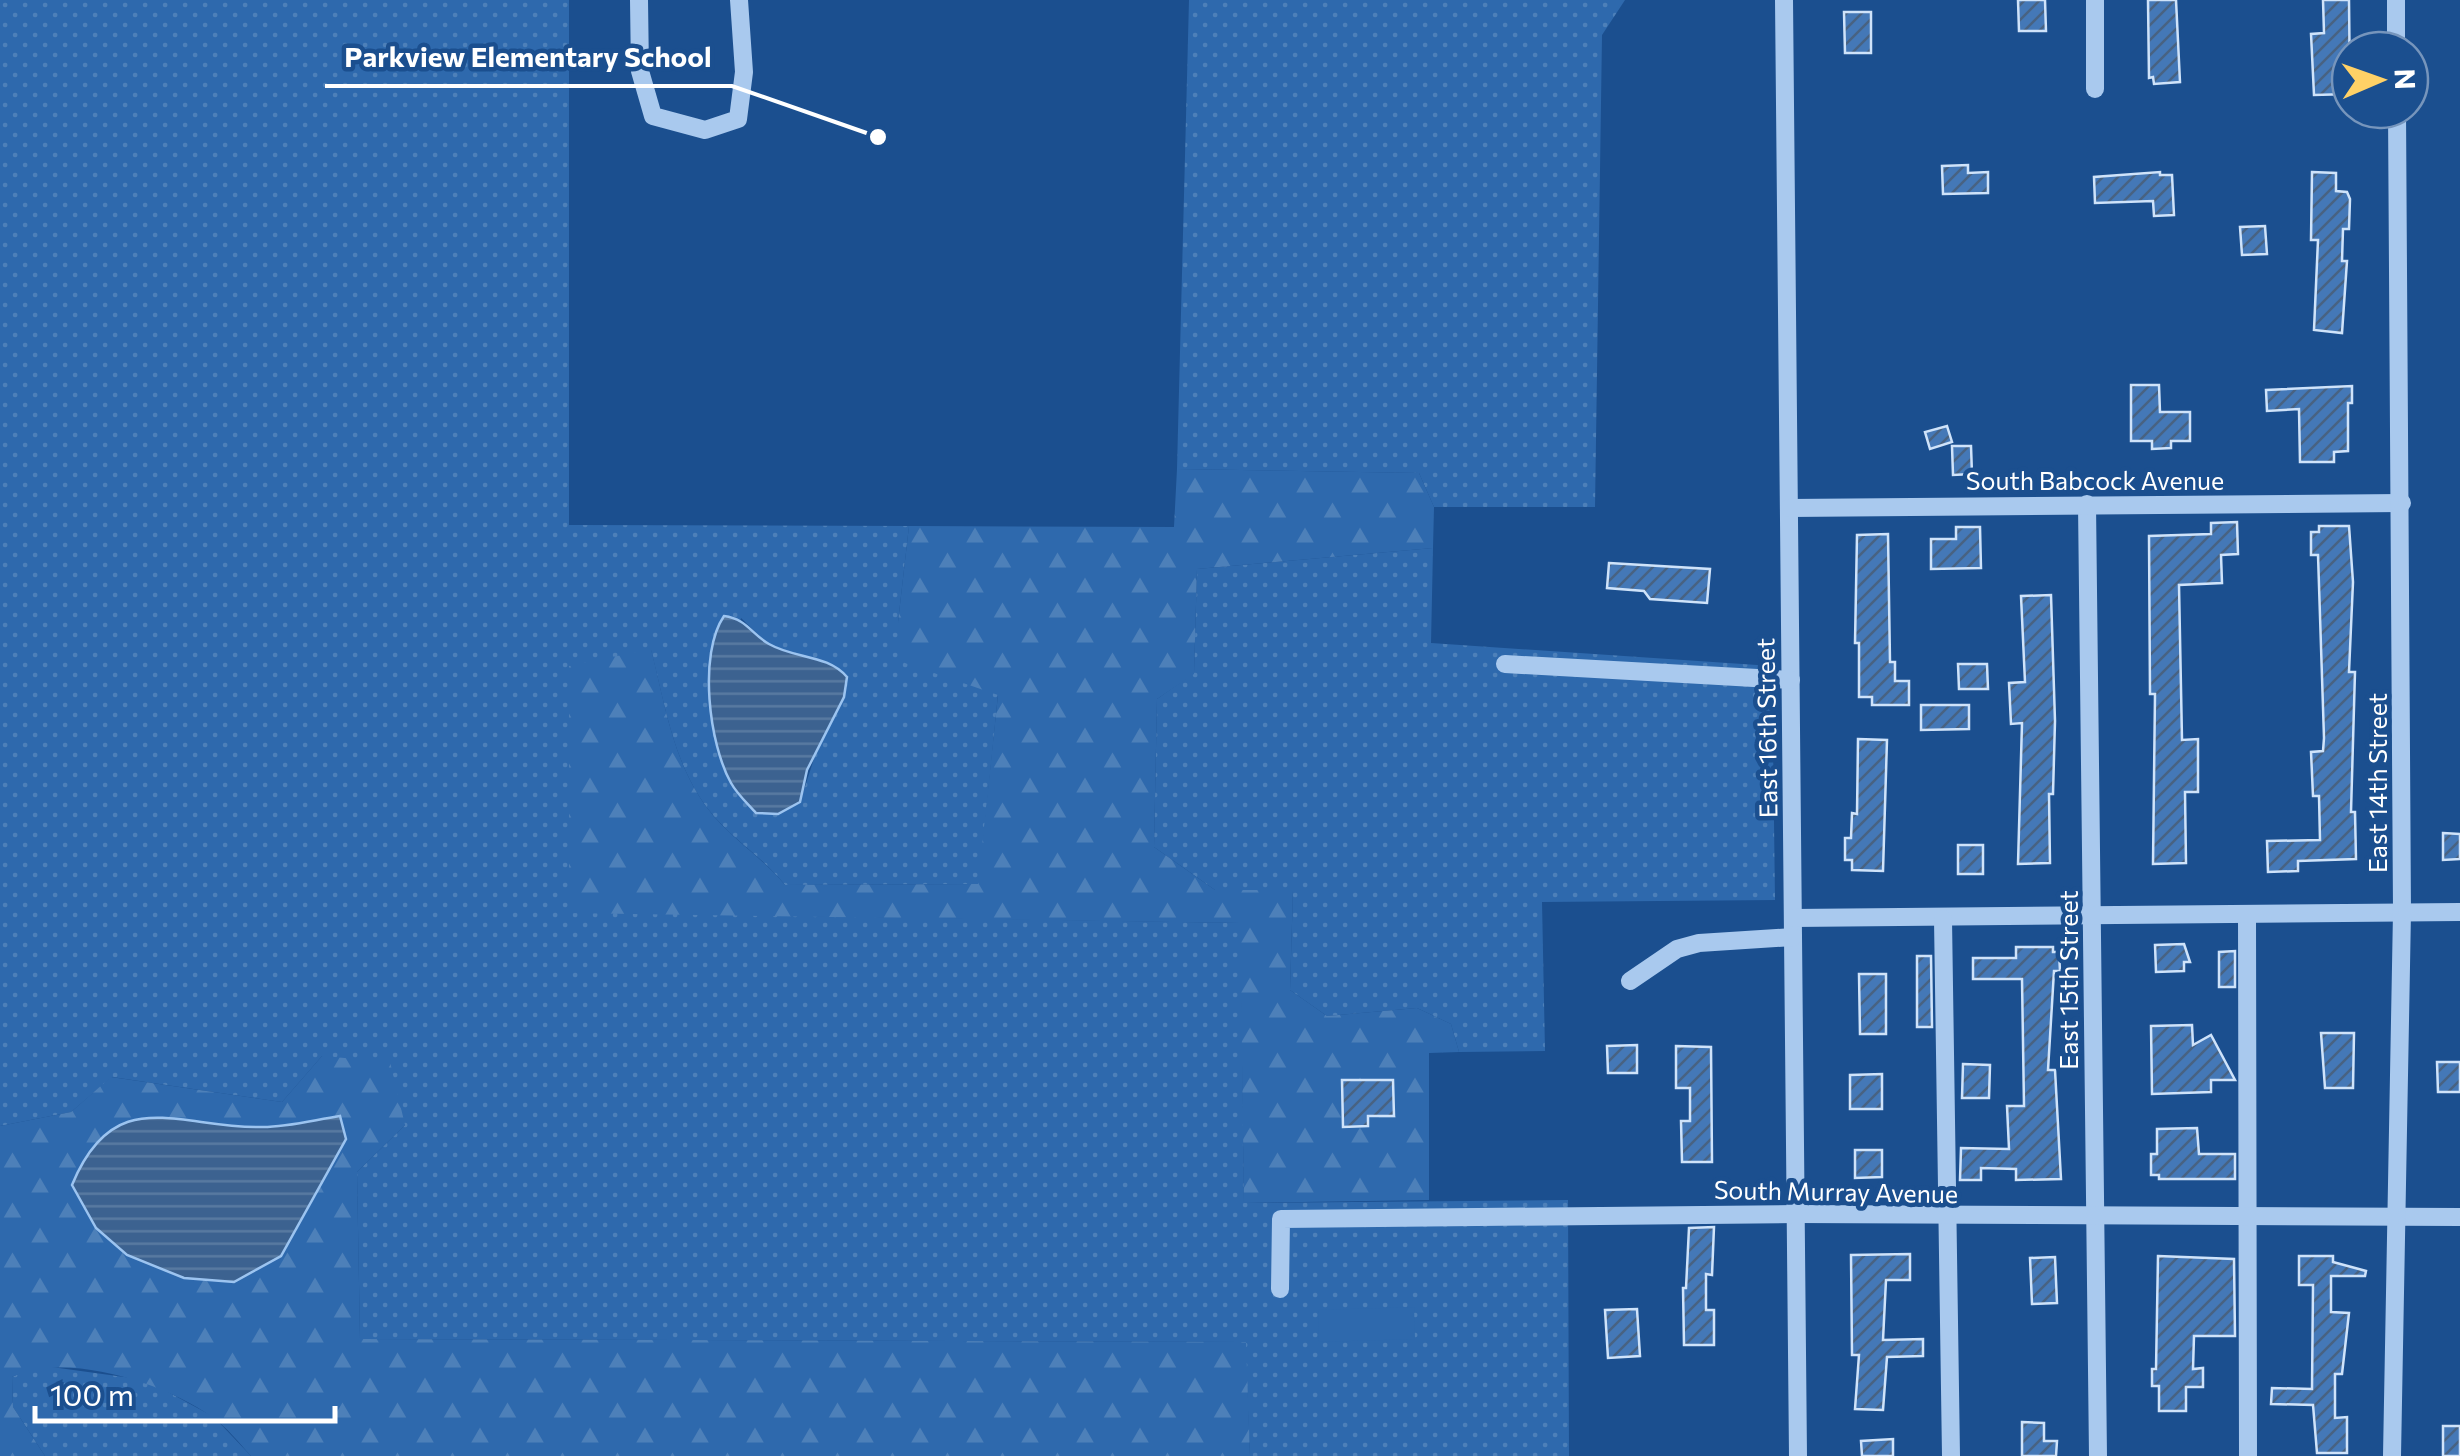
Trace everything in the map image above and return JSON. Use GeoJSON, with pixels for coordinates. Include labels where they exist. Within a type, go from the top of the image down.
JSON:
{"type":"FeatureCollection","features":[{"type":"Feature","properties":{"kind":"street"},"geometry":{"type":"LineString","coordinates":[[639,0],[640,72],[653,116],[706,130],[738,118],[744,72],[739,0]]}},
{"type":"Feature","properties":{"kind":"street","name":"East 16th Street"},"geometry":{"type":"LineString","coordinates":[[1784,0],[1798,1456]]}},
{"type":"Feature","properties":{"kind":"street"},"geometry":{"type":"LineString","coordinates":[[2094,0],[2094,88]]}},
{"type":"Feature","properties":{"kind":"street"},"geometry":{"type":"LineString","coordinates":[[2396,0],[2396,30]]}},
{"type":"Feature","properties":{"kind":"street","name":"East 14th Street"},"geometry":{"type":"LineString","coordinates":[[2392,1456],[2402,912],[2397,130]]}},
{"type":"Feature","properties":{"kind":"street","name":"South Babcock Avenue"},"geometry":{"type":"LineString","coordinates":[[1789,508],[2402,503]]}},
{"type":"Feature","properties":{"kind":"street","name":"East 15th Street"},"geometry":{"type":"LineString","coordinates":[[2088,504],[2098,1456]]}},
{"type":"Feature","properties":{"kind":"street"},"geometry":{"type":"LineString","coordinates":[[1505,664],[1791,680]]}},
{"type":"Feature","properties":{"kind":"street"},"geometry":{"type":"LineString","coordinates":[[1630,982],[1677,949],[1793,928],[1943,919],[2460,912]]}},
{"type":"Feature","properties":{"kind":"street"},"geometry":{"type":"LineString","coordinates":[[2247,915],[2248,1456]]}},
{"type":"Feature","properties":{"kind":"street"},"geometry":{"type":"LineString","coordinates":[[1943,919],[1951,1456]]}},
{"type":"Feature","properties":{"kind":"street","name":"South Murray Avenue"},"geometry":{"type":"LineString","coordinates":[[1280,1289],[1281,1219],[1796,1214],[1948,1218],[2460,1217]]}},
{"type":"Feature","properties":{"kind":"green space"},"geometry":{"type":"Polygon","coordinates":[[[0,0],[569,0],[569,525],[909,526],[898,622],[998,694],[979,884],[785,885],[716,819],[696,791],[672,732],[651,650],[569,912],[1241,923],[1244,1203],[1568,1200],[1569,1456],[1250,1456],[1245,1342],[360,1339],[357,1172],[405,1125],[322,1056],[282,1102],[112,1077],[71,1112],[0,1126],[0,0]],[[741,618],[717,750],[731,785],[756,813],[800,802],[823,731],[844,697],[799,655],[768,644],[741,618]]]}},
{"type":"Feature","properties":{"kind":"green space"},"geometry":{"type":"Polygon","coordinates":[[[1189,0],[1625,0],[1602,35],[1595,507],[1434,507],[1419,473],[1177,469],[1189,0]]]}},
{"type":"Feature","properties":{"kind":"green space"},"geometry":{"type":"Polygon","coordinates":[[[1177,469],[1419,473],[1434,507],[1433,548],[1197,569],[1194,674],[1157,699],[1154,847],[1215,890],[1293,890],[1290,990],[1327,1016],[1417,1008],[1451,1024],[1459,1052],[1429,1053],[1429,1200],[1244,1203],[1240,923],[569,913],[569,666],[651,649],[678,753],[696,791],[716,819],[785,885],[978,884],[998,695],[905,663],[898,622],[909,526],[1174,527],[1177,469]]]}},
{"type":"Feature","properties":{"kind":"green space"},"geometry":{"type":"Polygon","coordinates":[[[1433,548],[1431,643],[1772,666],[1775,900],[1542,902],[1545,1051],[1459,1052],[1451,1024],[1417,1008],[1327,1016],[1290,990],[1293,890],[1215,890],[1154,847],[1157,699],[1194,673],[1197,569],[1433,548]]]}},
{"type":"Feature","properties":{"kind":"green space"},"geometry":{"type":"Polygon","coordinates":[[[322,1056],[390,1062],[405,1125],[357,1172],[360,1339],[1246,1342],[1250,1456],[251,1456],[217,1421],[169,1393],[115,1374],[59,1368],[12,1377],[13,1407],[45,1456],[0,1456],[0,1126],[71,1112],[111,1077],[282,1102],[322,1056]],[[340,1117],[265,1127],[237,1126],[127,1255],[184,1278],[234,1282],[281,1255],[346,1139],[340,1117]]]}},
{"type":"Feature","properties":{"kind":"green space"},"geometry":{"type":"Polygon","coordinates":[[[1414,1307],[1415,1339],[1319,1342],[1318,1310],[1414,1307]]]}},
{"type":"Feature","properties":{"kind":"green space"},"geometry":{"type":"Polygon","coordinates":[[[37,1365],[146,1380],[214,1417],[251,1456],[45,1456],[13,1407],[12,1377],[37,1365]]]}},
{"type":"Feature","properties":{"kind":"shaded area"},"geometry":{"type":"Polygon","coordinates":[[[724,616],[744,624],[769,644],[830,664],[847,677],[844,697],[807,770],[800,802],[778,814],[756,813],[743,799],[731,783],[717,746],[709,675],[716,632],[724,616]]]}},
{"type":"Feature","properties":{"kind":"shaded area"},"geometry":{"type":"Polygon","coordinates":[[[340,1116],[346,1139],[281,1256],[234,1282],[184,1278],[127,1255],[96,1228],[72,1185],[89,1153],[108,1132],[129,1121],[177,1119],[263,1127],[340,1116]]]}},
{"type":"Feature","properties":{"kind":"building"},"geometry":{"type":"Polygon","coordinates":[[[2018,0],[2045,0],[2046,31],[2019,31],[2018,0]]]}},
{"type":"Feature","properties":{"kind":"building"},"geometry":{"type":"Polygon","coordinates":[[[2148,0],[2176,0],[2180,82],[2154,84],[2153,77],[2149,78],[2148,0]]]}},
{"type":"Feature","properties":{"kind":"building"},"geometry":{"type":"Polygon","coordinates":[[[2323,0],[2349,0],[2349,30],[2330,30],[2330,95],[2314,95],[2311,34],[2324,33],[2323,0]]]}},
{"type":"Feature","properties":{"kind":"building"},"geometry":{"type":"Polygon","coordinates":[[[1844,12],[1871,12],[1871,53],[1845,53],[1844,12]]]}},
{"type":"Feature","properties":{"kind":"building"},"geometry":{"type":"Polygon","coordinates":[[[1968,165],[1968,173],[1988,172],[1988,193],[1943,194],[1942,166],[1968,165]]]}},
{"type":"Feature","properties":{"kind":"building"},"geometry":{"type":"Polygon","coordinates":[[[2160,172],[2172,175],[2174,215],[2154,216],[2153,201],[2095,203],[2094,177],[2160,172]]]}},
{"type":"Feature","properties":{"kind":"building"},"geometry":{"type":"Polygon","coordinates":[[[2312,172],[2336,173],[2336,191],[2347,192],[2350,199],[2349,229],[2343,229],[2342,261],[2347,261],[2342,333],[2314,330],[2318,240],[2311,240],[2312,172]]]}},
{"type":"Feature","properties":{"kind":"building"},"geometry":{"type":"Polygon","coordinates":[[[2265,226],[2267,254],[2242,255],[2240,227],[2265,226]]]}},
{"type":"Feature","properties":{"kind":"building"},"geometry":{"type":"Polygon","coordinates":[[[2131,385],[2159,385],[2160,412],[2190,412],[2190,441],[2171,441],[2171,448],[2152,449],[2152,441],[2131,441],[2131,385]]]}},
{"type":"Feature","properties":{"kind":"building"},"geometry":{"type":"Polygon","coordinates":[[[2352,386],[2348,451],[2334,452],[2334,462],[2300,462],[2299,409],[2267,411],[2266,390],[2352,386]]]}},
{"type":"Feature","properties":{"kind":"building"},"geometry":{"type":"Polygon","coordinates":[[[1947,426],[1952,442],[1930,449],[1925,432],[1947,426]]]}},
{"type":"Feature","properties":{"kind":"building"},"geometry":{"type":"Polygon","coordinates":[[[1952,446],[1971,446],[1972,474],[1953,475],[1952,446]]]}},
{"type":"Feature","properties":{"kind":"building"},"geometry":{"type":"Polygon","coordinates":[[[2237,522],[2238,554],[2221,555],[2222,583],[2179,585],[2182,740],[2198,739],[2198,792],[2185,792],[2186,863],[2153,864],[2155,694],[2150,694],[2149,536],[2211,534],[2211,523],[2237,522]]]}},
{"type":"Feature","properties":{"kind":"building"},"geometry":{"type":"Polygon","coordinates":[[[2319,526],[2349,526],[2353,582],[2349,672],[2355,672],[2351,812],[2355,812],[2356,859],[2298,861],[2298,871],[2268,872],[2267,841],[2320,840],[2319,796],[2313,796],[2311,752],[2323,751],[2324,738],[2318,555],[2311,555],[2311,532],[2319,532],[2319,526]]]}},
{"type":"Feature","properties":{"kind":"building"},"geometry":{"type":"Polygon","coordinates":[[[1956,527],[1980,527],[1981,568],[1931,569],[1931,539],[1956,539],[1956,527]]]}},
{"type":"Feature","properties":{"kind":"building"},"geometry":{"type":"Polygon","coordinates":[[[1888,534],[1890,662],[1895,662],[1895,681],[1909,681],[1909,705],[1872,705],[1872,697],[1859,697],[1859,643],[1855,643],[1857,535],[1888,534]]]}},
{"type":"Feature","properties":{"kind":"building"},"geometry":{"type":"Polygon","coordinates":[[[1609,563],[1710,569],[1707,603],[1650,599],[1644,591],[1607,588],[1609,563]]]}},
{"type":"Feature","properties":{"kind":"building"},"geometry":{"type":"Polygon","coordinates":[[[2051,595],[2055,721],[2053,794],[2049,794],[2050,863],[2018,864],[2022,723],[2011,724],[2009,683],[2025,682],[2021,596],[2051,595]]]}},
{"type":"Feature","properties":{"kind":"building"},"geometry":{"type":"Polygon","coordinates":[[[1958,664],[1987,664],[1988,689],[1959,689],[1958,664]]]}},
{"type":"Feature","properties":{"kind":"building"},"geometry":{"type":"Polygon","coordinates":[[[1921,705],[1969,705],[1969,729],[1921,730],[1921,705]]]}},
{"type":"Feature","properties":{"kind":"building"},"geometry":{"type":"Polygon","coordinates":[[[1858,739],[1887,740],[1883,871],[1852,870],[1852,860],[1845,860],[1845,838],[1851,838],[1852,813],[1857,814],[1858,739]]]}},
{"type":"Feature","properties":{"kind":"building"},"geometry":{"type":"Polygon","coordinates":[[[2443,833],[2460,834],[2460,859],[2443,860],[2443,833]]]}},
{"type":"Feature","properties":{"kind":"building"},"geometry":{"type":"Polygon","coordinates":[[[1958,845],[1983,845],[1983,874],[1958,874],[1958,845]]]}},
{"type":"Feature","properties":{"kind":"building"},"geometry":{"type":"Polygon","coordinates":[[[2184,944],[2190,962],[2184,962],[2184,971],[2156,972],[2155,945],[2184,944]]]}},
{"type":"Feature","properties":{"kind":"building"},"geometry":{"type":"Polygon","coordinates":[[[2016,947],[2053,947],[2053,952],[2059,952],[2060,971],[2054,971],[2048,1070],[2055,1070],[2061,1179],[2016,1180],[2016,1169],[1981,1168],[1981,1180],[1960,1180],[1961,1148],[2009,1149],[2007,1106],[2024,1106],[2022,979],[1973,979],[1973,958],[2016,958],[2016,947]]]}},
{"type":"Feature","properties":{"kind":"building"},"geometry":{"type":"Polygon","coordinates":[[[2235,951],[2235,987],[2219,987],[2219,952],[2235,951]]]}},
{"type":"Feature","properties":{"kind":"building"},"geometry":{"type":"Polygon","coordinates":[[[1917,956],[1931,956],[1932,1027],[1917,1027],[1917,956]]]}},
{"type":"Feature","properties":{"kind":"building"},"geometry":{"type":"Polygon","coordinates":[[[1859,974],[1886,974],[1886,1034],[1860,1034],[1859,974]]]}},
{"type":"Feature","properties":{"kind":"building"},"geometry":{"type":"Polygon","coordinates":[[[2192,1025],[2193,1045],[2211,1035],[2235,1080],[2211,1080],[2211,1092],[2152,1094],[2151,1026],[2192,1025]]]}},
{"type":"Feature","properties":{"kind":"building"},"geometry":{"type":"Polygon","coordinates":[[[2321,1033],[2354,1033],[2353,1088],[2325,1088],[2321,1033]]]}},
{"type":"Feature","properties":{"kind":"building"},"geometry":{"type":"Polygon","coordinates":[[[1637,1045],[1637,1073],[1608,1073],[1607,1046],[1637,1045]]]}},
{"type":"Feature","properties":{"kind":"building"},"geometry":{"type":"Polygon","coordinates":[[[1676,1046],[1711,1047],[1712,1162],[1682,1162],[1681,1121],[1690,1121],[1690,1088],[1676,1088],[1676,1046]]]}},
{"type":"Feature","properties":{"kind":"building"},"geometry":{"type":"Polygon","coordinates":[[[2437,1062],[2460,1062],[2460,1092],[2438,1092],[2437,1062]]]}},
{"type":"Feature","properties":{"kind":"building"},"geometry":{"type":"Polygon","coordinates":[[[1963,1064],[1990,1065],[1989,1098],[1962,1098],[1963,1064]]]}},
{"type":"Feature","properties":{"kind":"building"},"geometry":{"type":"Polygon","coordinates":[[[1882,1074],[1882,1109],[1850,1109],[1850,1075],[1882,1074]]]}},
{"type":"Feature","properties":{"kind":"building"},"geometry":{"type":"Polygon","coordinates":[[[1342,1080],[1393,1080],[1394,1116],[1368,1116],[1368,1126],[1343,1127],[1342,1080]]]}},
{"type":"Feature","properties":{"kind":"building"},"geometry":{"type":"Polygon","coordinates":[[[2197,1128],[2199,1154],[2235,1154],[2235,1179],[2159,1179],[2159,1175],[2151,1175],[2151,1154],[2157,1154],[2157,1129],[2197,1128]]]}},
{"type":"Feature","properties":{"kind":"building"},"geometry":{"type":"Polygon","coordinates":[[[1855,1150],[1882,1150],[1882,1177],[1855,1178],[1855,1150]]]}},
{"type":"Feature","properties":{"kind":"building"},"geometry":{"type":"Polygon","coordinates":[[[1714,1227],[1712,1275],[1706,1274],[1706,1310],[1714,1310],[1714,1345],[1684,1345],[1683,1288],[1689,1228],[1714,1227]]]}},
{"type":"Feature","properties":{"kind":"building"},"geometry":{"type":"Polygon","coordinates":[[[1910,1254],[1910,1280],[1886,1280],[1883,1340],[1923,1339],[1923,1356],[1887,1357],[1883,1410],[1855,1409],[1859,1355],[1852,1355],[1851,1255],[1910,1254]]]}},
{"type":"Feature","properties":{"kind":"building"},"geometry":{"type":"Polygon","coordinates":[[[2158,1256],[2234,1259],[2235,1336],[2194,1336],[2193,1369],[2203,1368],[2203,1387],[2186,1387],[2186,1411],[2159,1411],[2159,1386],[2152,1386],[2152,1369],[2156,1369],[2158,1256]]]}},
{"type":"Feature","properties":{"kind":"building"},"geometry":{"type":"Polygon","coordinates":[[[2299,1256],[2333,1256],[2333,1262],[2366,1271],[2365,1276],[2331,1276],[2331,1312],[2349,1313],[2342,1374],[2335,1374],[2335,1418],[2347,1417],[2347,1453],[2317,1453],[2313,1405],[2271,1404],[2272,1388],[2312,1389],[2313,1285],[2299,1285],[2299,1256]]]}},
{"type":"Feature","properties":{"kind":"building"},"geometry":{"type":"Polygon","coordinates":[[[2055,1257],[2057,1303],[2032,1304],[2030,1258],[2055,1257]]]}},
{"type":"Feature","properties":{"kind":"building"},"geometry":{"type":"Polygon","coordinates":[[[1637,1309],[1640,1356],[1608,1358],[1605,1310],[1637,1309]]]}},
{"type":"Feature","properties":{"kind":"building"},"geometry":{"type":"Polygon","coordinates":[[[2022,1422],[2044,1423],[2044,1441],[2057,1441],[2056,1456],[2022,1456],[2022,1422]]]}},
{"type":"Feature","properties":{"kind":"building"},"geometry":{"type":"Polygon","coordinates":[[[2443,1426],[2460,1426],[2460,1456],[2443,1456],[2443,1426]]]}},
{"type":"Feature","properties":{"kind":"building"},"geometry":{"type":"Polygon","coordinates":[[[1893,1439],[1893,1456],[1862,1456],[1861,1441],[1893,1439]]]}},
{"type":"Feature","properties":{"kind":"place","name":"Parkview Elementary School"},"geometry":{"type":"Point","coordinates":[878,137]}}]}
